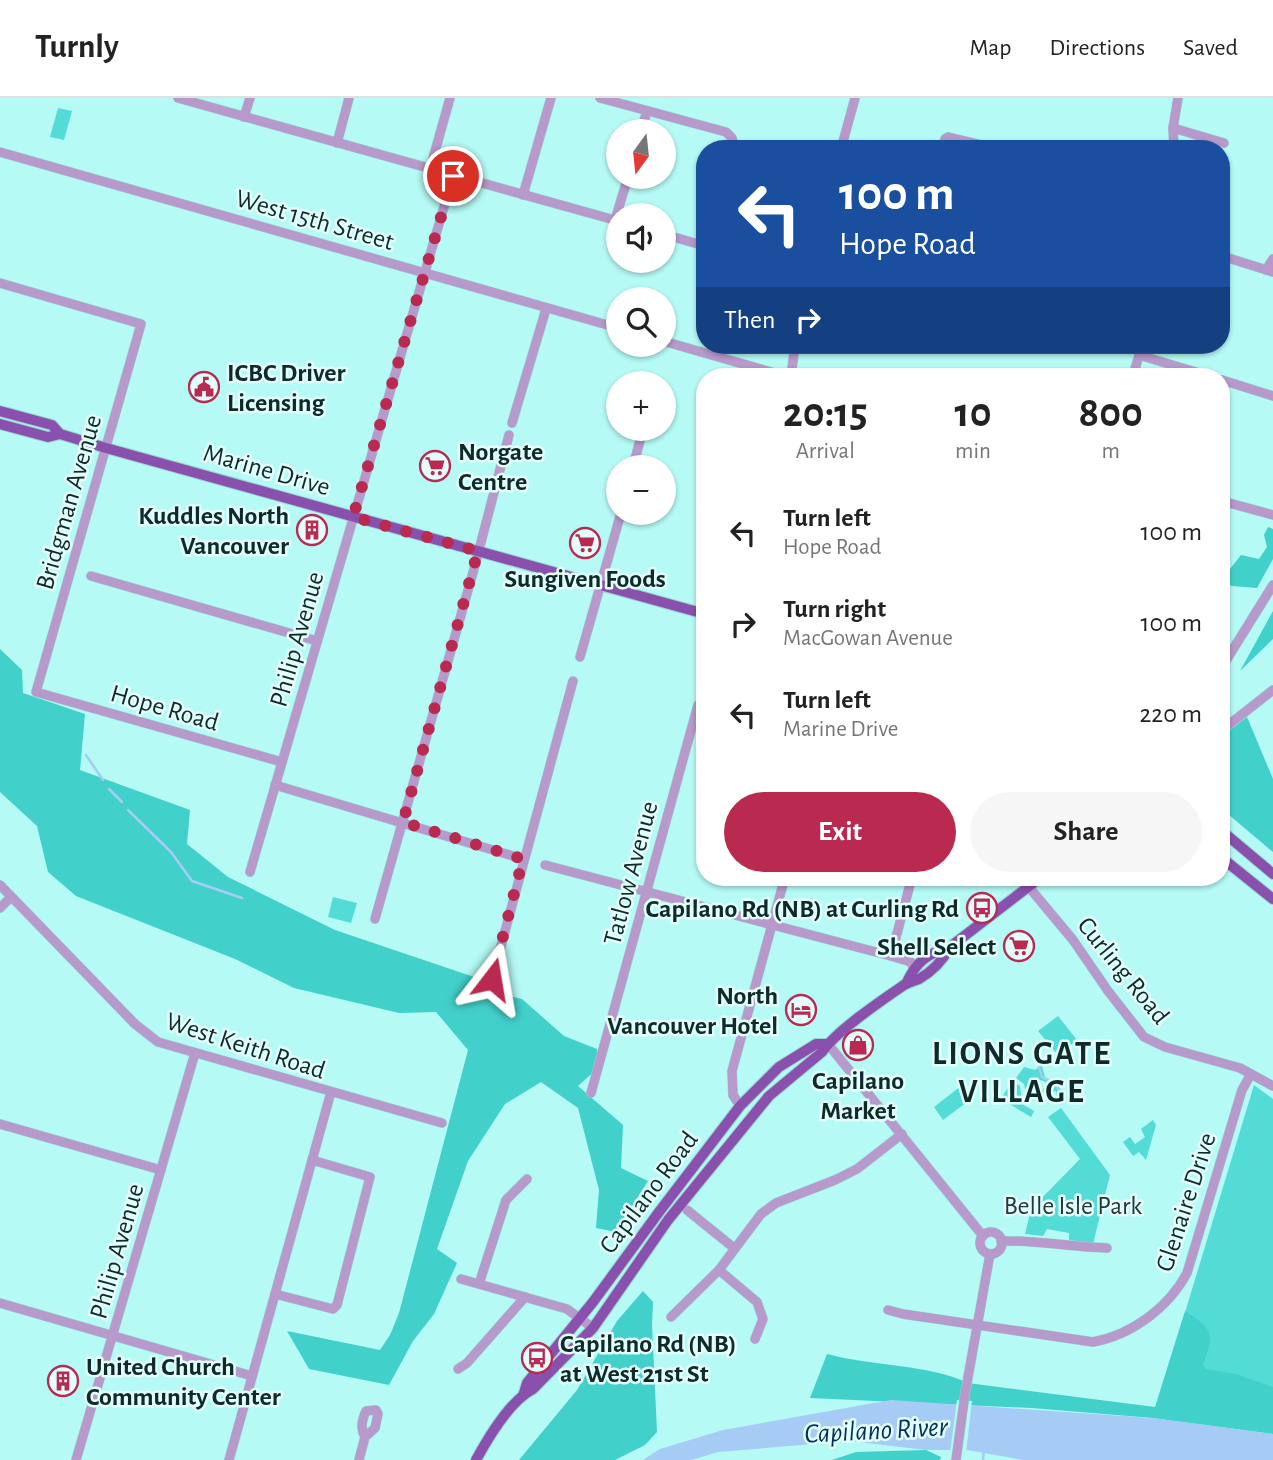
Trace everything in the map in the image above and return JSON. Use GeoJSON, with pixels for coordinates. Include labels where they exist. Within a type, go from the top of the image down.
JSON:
{"type":"FeatureCollection","features":[{"type":"Feature","properties":{"kind":"main road","name":"Marine Drive"},"geometry":{"type":"LineString","coordinates":[[0,411],[52,425],[60,434],[106,448],[696,612]]}},
{"type":"Feature","properties":{"kind":"main road","name":"Marine Drive"},"geometry":{"type":"LineString","coordinates":[[0,424],[48,438],[60,434]]}},
{"type":"Feature","properties":{"kind":"main road"},"geometry":{"type":"LineString","coordinates":[[1230,838],[1273,874]]}},
{"type":"Feature","properties":{"kind":"main road"},"geometry":{"type":"LineString","coordinates":[[1230,864],[1273,899]]}},
{"type":"Feature","properties":{"kind":"main road","name":"Capilano Road"},"geometry":{"type":"LineString","coordinates":[[524,1393],[533,1389],[593,1328],[668,1220],[769,1096],[828,1044],[906,984],[920,978],[942,960],[950,947],[1028,886]]}},
{"type":"Feature","properties":{"kind":"main road","name":"Capilano Road"},"geometry":{"type":"LineString","coordinates":[[914,967],[933,952],[950,947]]}},
{"type":"Feature","properties":{"kind":"main road"},"geometry":{"type":"LineString","coordinates":[[906,984],[914,967]]}},
{"type":"Feature","properties":{"kind":"main road","name":"Capilano Road"},"geometry":{"type":"LineString","coordinates":[[476,1460],[489,1437],[524,1393],[527,1383],[580,1319],[740,1107],[779,1067],[816,1044],[828,1044]]}},
{"type":"Feature","properties":{"kind":"main road"},"geometry":{"type":"LineString","coordinates":[[703,1175],[706,1163],[740,1116],[740,1107]]}},
{"type":"Feature","properties":{"kind":"street"},"geometry":{"type":"LineString","coordinates":[[178,98],[606,218]]}},
{"type":"Feature","properties":{"kind":"street"},"geometry":{"type":"LineString","coordinates":[[244,117],[250,98]]}},
{"type":"Feature","properties":{"kind":"street"},"geometry":{"type":"LineString","coordinates":[[337,143],[349,98]]}},
{"type":"Feature","properties":{"kind":"street"},"geometry":{"type":"LineString","coordinates":[[430,169],[450,98]]}},
{"type":"Feature","properties":{"kind":"street"},"geometry":{"type":"LineString","coordinates":[[523,195],[551,98]]}},
{"type":"Feature","properties":{"kind":"street"},"geometry":{"type":"LineString","coordinates":[[600,98],[726,132],[733,140]]}},
{"type":"Feature","properties":{"kind":"street"},"geometry":{"type":"LineString","coordinates":[[843,140],[855,98]]}},
{"type":"Feature","properties":{"kind":"street"},"geometry":{"type":"LineString","coordinates":[[1174,140],[1178,98]]}},
{"type":"Feature","properties":{"kind":"street"},"geometry":{"type":"LineString","coordinates":[[645,119],[647,111]]}},
{"type":"Feature","properties":{"kind":"street"},"geometry":{"type":"LineString","coordinates":[[1173,128],[1214,140]]}},
{"type":"Feature","properties":{"kind":"street"},"geometry":{"type":"LineString","coordinates":[[945,140],[948,137],[960,140]]}},
{"type":"Feature","properties":{"kind":"street","name":"West 15th Street"},"geometry":{"type":"LineString","coordinates":[[0,152],[606,325]]}},
{"type":"Feature","properties":{"kind":"street","name":"Philip Avenue"},"geometry":{"type":"LineString","coordinates":[[250,872],[453,176]]}},
{"type":"Feature","properties":{"kind":"street"},"geometry":{"type":"LineString","coordinates":[[676,238],[696,243]]}},
{"type":"Feature","properties":{"kind":"street"},"geometry":{"type":"LineString","coordinates":[[1230,258],[1270,271],[1273,258]]}},
{"type":"Feature","properties":{"kind":"street","name":"Bridgman Avenue"},"geometry":{"type":"LineString","coordinates":[[0,283],[141,324],[36,692]]}},
{"type":"Feature","properties":{"kind":"street"},"geometry":{"type":"LineString","coordinates":[[512,423],[546,309]]}},
{"type":"Feature","properties":{"kind":"street"},"geometry":{"type":"LineString","coordinates":[[676,345],[696,350]]}},
{"type":"Feature","properties":{"kind":"street"},"geometry":{"type":"LineString","coordinates":[[708,354],[757,368]]}},
{"type":"Feature","properties":{"kind":"street"},"geometry":{"type":"LineString","coordinates":[[1151,354],[1188,368]]}},
{"type":"Feature","properties":{"kind":"street"},"geometry":{"type":"LineString","coordinates":[[1230,383],[1273,396]]}},
{"type":"Feature","properties":{"kind":"street"},"geometry":{"type":"LineString","coordinates":[[375,919],[509,435]]}},
{"type":"Feature","properties":{"kind":"street"},"geometry":{"type":"LineString","coordinates":[[1230,503],[1273,515]]}},
{"type":"Feature","properties":{"kind":"street"},"geometry":{"type":"LineString","coordinates":[[580,657],[618,525]]}},
{"type":"Feature","properties":{"kind":"street"},"geometry":{"type":"LineString","coordinates":[[91,576],[317,641]]}},
{"type":"Feature","properties":{"kind":"street"},"geometry":{"type":"LineString","coordinates":[[1230,654],[1273,585]]}},
{"type":"Feature","properties":{"kind":"street"},"geometry":{"type":"LineString","coordinates":[[492,979],[573,681]]}},
{"type":"Feature","properties":{"kind":"street"},"geometry":{"type":"LineString","coordinates":[[1230,724],[1273,690]]}},
{"type":"Feature","properties":{"kind":"street","name":"Hope Road"},"geometry":{"type":"LineString","coordinates":[[36,692],[282,762]]}},
{"type":"Feature","properties":{"kind":"street","name":"Tatlow Avenue"},"geometry":{"type":"LineString","coordinates":[[591,1093],[696,712]]}},
{"type":"Feature","properties":{"kind":"street"},"geometry":{"type":"LineString","coordinates":[[275,785],[523,859]]}},
{"type":"Feature","properties":{"kind":"street"},"geometry":{"type":"LineString","coordinates":[[545,865],[891,956],[911,962],[914,967]]}},
{"type":"Feature","properties":{"kind":"street","name":"West Keith Road"},"geometry":{"type":"LineString","coordinates":[[0,885],[141,1030],[158,1042],[331,1092],[229,1460]]}},
{"type":"Feature","properties":{"kind":"street"},"geometry":{"type":"LineString","coordinates":[[740,1107],[733,1095],[732,1071],[783,886]]}},
{"type":"Feature","properties":{"kind":"street"},"geometry":{"type":"LineString","coordinates":[[891,956],[910,886]]}},
{"type":"Feature","properties":{"kind":"street","name":"Curling Road"},"geometry":{"type":"LineString","coordinates":[[1028,886],[1073,940],[1144,1037],[1165,1047],[1247,1072],[1273,1087]]}},
{"type":"Feature","properties":{"kind":"street"},"geometry":{"type":"LineString","coordinates":[[0,908],[11,897]]}},
{"type":"Feature","properties":{"kind":"street"},"geometry":{"type":"LineString","coordinates":[[828,1044],[983,1236]]}},
{"type":"Feature","properties":{"kind":"street","name":"Philip Avenue"},"geometry":{"type":"LineString","coordinates":[[76,1460],[195,1053]]}},
{"type":"Feature","properties":{"kind":"street","name":"Glenaire Drive"},"geometry":{"type":"LineString","coordinates":[[888,1310],[1093,1342],[1108,1339],[1139,1325],[1174,1295],[1187,1273],[1247,1072]]}},
{"type":"Feature","properties":{"kind":"street"},"geometry":{"type":"LineString","coordinates":[[331,1092],[442,1123]]}},
{"type":"Feature","properties":{"kind":"street"},"geometry":{"type":"LineString","coordinates":[[0,1124],[161,1170]]}},
{"type":"Feature","properties":{"kind":"street"},"geometry":{"type":"LineString","coordinates":[[671,1317],[719,1270],[761,1214],[776,1203],[835,1181],[857,1169],[902,1134]]}},
{"type":"Feature","properties":{"kind":"street"},"geometry":{"type":"LineString","coordinates":[[275,1294],[333,1309],[337,1305],[370,1177],[312,1160]]}},
{"type":"Feature","properties":{"kind":"street"},"geometry":{"type":"LineString","coordinates":[[479,1284],[506,1200],[527,1179]]}},
{"type":"Feature","properties":{"kind":"street"},"geometry":{"type":"LineString","coordinates":[[688,1210],[734,1248]]}},
{"type":"Feature","properties":{"kind":"street"},"geometry":{"type":"LineString","coordinates":[[992,1233],[1001,1241],[999,1250],[990,1254],[981,1249],[980,1242],[983,1236],[992,1233]]}},
{"type":"Feature","properties":{"kind":"street"},"geometry":{"type":"LineString","coordinates":[[1001,1241],[1021,1240],[1082,1248],[1107,1248]]}},
{"type":"Feature","properties":{"kind":"street"},"geometry":{"type":"LineString","coordinates":[[956,1460],[990,1254]]}},
{"type":"Feature","properties":{"kind":"street"},"geometry":{"type":"LineString","coordinates":[[719,1270],[757,1302],[763,1319],[754,1339]]}},
{"type":"Feature","properties":{"kind":"street"},"geometry":{"type":"LineString","coordinates":[[461,1279],[568,1309],[593,1328]]}},
{"type":"Feature","properties":{"kind":"street"},"geometry":{"type":"LineString","coordinates":[[458,1369],[467,1363],[525,1297]]}},
{"type":"Feature","properties":{"kind":"street"},"geometry":{"type":"LineString","coordinates":[[0,1303],[252,1376]]}},
{"type":"Feature","properties":{"kind":"street"},"geometry":{"type":"LineString","coordinates":[[359,1460],[365,1437]]}},
{"type":"Feature","properties":{"kind":"green space"},"geometry":{"type":"Polygon","coordinates":[[[58,108],[72,111],[64,140],[50,137],[58,108]]]}},
{"type":"Feature","properties":{"kind":"green space"},"geometry":{"type":"Polygon","coordinates":[[[333,897],[357,903],[351,923],[328,917],[333,897]]]}},
{"type":"Feature","properties":{"kind":"green space"},"geometry":{"type":"Polygon","coordinates":[[[1058,1016],[1077,1040],[1058,1055],[1038,1031],[1058,1016]]]}},
{"type":"Feature","properties":{"kind":"green space"},"geometry":{"type":"Polygon","coordinates":[[[1042,1065],[1045,1078],[1054,1080],[1063,1093],[1057,1098],[1056,1091],[1046,1094],[1041,1091],[1047,1085],[1046,1082],[1040,1080],[1025,1089],[1024,1084],[1016,1078],[1024,1067],[1035,1070],[1042,1065]]]}},
{"type":"Feature","properties":{"kind":"green space"},"geometry":{"type":"Polygon","coordinates":[[[1012,1081],[1020,1086],[1022,1104],[1034,1111],[1031,1117],[1001,1099],[1012,1081]]]}},
{"type":"Feature","properties":{"kind":"green space"},"geometry":{"type":"Polygon","coordinates":[[[1254,1085],[1273,1099],[1273,1434],[1153,1418],[1254,1085]]]}},
{"type":"Feature","properties":{"kind":"green space"},"geometry":{"type":"Polygon","coordinates":[[[961,1086],[971,1099],[943,1120],[934,1107],[961,1086]]]}},
{"type":"Feature","properties":{"kind":"green space","name":"Belle Isle Park"},"geometry":{"type":"Polygon","coordinates":[[[1061,1108],[1110,1175],[1093,1244],[1069,1240],[1069,1233],[1047,1229],[1043,1236],[1025,1234],[1031,1209],[1080,1159],[1048,1117],[1061,1108]]]}},
{"type":"Feature","properties":{"kind":"green space"},"geometry":{"type":"Polygon","coordinates":[[[1153,1120],[1156,1125],[1146,1160],[1139,1152],[1133,1156],[1123,1142],[1130,1137],[1135,1144],[1145,1137],[1141,1129],[1153,1120]]]}},
{"type":"Feature","properties":{"kind":"shaded area"},"geometry":{"type":"Polygon","coordinates":[[[1268,527],[1273,529],[1273,559],[1257,588],[1230,585],[1230,569],[1241,555],[1259,559],[1267,547],[1264,535],[1268,527]]]}},
{"type":"Feature","properties":{"kind":"shaded area"},"geometry":{"type":"Polygon","coordinates":[[[1273,611],[1273,639],[1240,671],[1273,611]]]}},
{"type":"Feature","properties":{"kind":"shaded area"},"geometry":{"type":"Polygon","coordinates":[[[0,649],[22,670],[23,693],[85,714],[80,770],[190,810],[187,844],[228,877],[335,930],[474,977],[487,991],[522,999],[564,1036],[597,1049],[597,1069],[578,1086],[623,1125],[621,1168],[648,1181],[616,1232],[596,1228],[599,1190],[578,1108],[541,1082],[505,1104],[468,1161],[437,1249],[457,1263],[434,1314],[413,1341],[389,1385],[309,1369],[287,1331],[380,1350],[390,1335],[399,1313],[468,1050],[436,1012],[399,1013],[294,988],[235,959],[76,896],[48,872],[37,826],[0,792],[0,649]]]}},
{"type":"Feature","properties":{"kind":"shaded area"},"geometry":{"type":"Polygon","coordinates":[[[1247,717],[1273,779],[1273,852],[1230,816],[1230,730],[1247,717]]]}},
{"type":"Feature","properties":{"kind":"shaded area"},"geometry":{"type":"Polygon","coordinates":[[[643,1291],[653,1302],[657,1432],[645,1445],[615,1460],[519,1460],[577,1390],[617,1321],[643,1291]]]}},
{"type":"Feature","properties":{"kind":"shaded area"},"geometry":{"type":"Polygon","coordinates":[[[1185,1311],[1209,1333],[1209,1346],[1203,1365],[1206,1369],[1236,1374],[1273,1387],[1273,1434],[1153,1418],[1031,1408],[810,1398],[827,1354],[935,1372],[968,1383],[1155,1407],[1185,1311]]]}},
{"type":"Feature","properties":{"kind":"shaded area"},"geometry":{"type":"Polygon","coordinates":[[[926,1450],[941,1457],[940,1460],[832,1460],[856,1452],[926,1450]]]}},
{"type":"Feature","properties":{"kind":"water","name":"Capilano River"},"geometry":{"type":"Polygon","coordinates":[[[891,1400],[1153,1418],[1273,1434],[1273,1460],[1023,1460],[967,1450],[926,1450],[850,1441],[718,1452],[691,1460],[643,1460],[660,1449],[723,1430],[891,1400]]]}},
{"type":"Feature","properties":{"kind":"pier"},"geometry":{"type":"Polygon","coordinates":[[[957,1400],[972,1401],[966,1453],[950,1453],[957,1400]]]}},
{"type":"Feature","properties":{"kind":"waterway"},"geometry":{"type":"LineString","coordinates":[[86,755],[103,780]]}},
{"type":"Feature","properties":{"kind":"waterway"},"geometry":{"type":"LineString","coordinates":[[109,789],[122,802]]}},
{"type":"Feature","properties":{"kind":"waterway"},"geometry":{"type":"LineString","coordinates":[[128,810],[171,852],[192,881],[242,898]]}},
{"type":"Feature","properties":{"kind":"waterway"},"geometry":{"type":"LineString","coordinates":[[1039,1067],[1042,1077],[1055,1083],[1061,1093]]}},
{"type":"Feature","properties":{"kind":"waterway"},"geometry":{"type":"LineString","coordinates":[[983,1460],[984,1449]]}},
{"type":"Feature","properties":{"kind":"place","name":"ICBC Driver Licensing"},"geometry":{"type":"Point","coordinates":[204,387]}},
{"type":"Feature","properties":{"kind":"place","name":"Norgate Centre"},"geometry":{"type":"Point","coordinates":[435,466]}},
{"type":"Feature","properties":{"kind":"place","name":"Kuddles North Vancouver"},"geometry":{"type":"Point","coordinates":[312,530]}},
{"type":"Feature","properties":{"kind":"place","name":"Sungiven Foods"},"geometry":{"type":"Point","coordinates":[585,543]}},
{"type":"Feature","properties":{"kind":"place","name":"Capilano Rd (NB) at Curling Rd"},"geometry":{"type":"Point","coordinates":[982,908]}},
{"type":"Feature","properties":{"kind":"place","name":"Shell Select"},"geometry":{"type":"Point","coordinates":[1019,946]}},
{"type":"Feature","properties":{"kind":"place","name":"North Vancouver Hotel"},"geometry":{"type":"Point","coordinates":[801,1010]}},
{"type":"Feature","properties":{"kind":"place","name":"Capilano Market"},"geometry":{"type":"Point","coordinates":[858,1045]}},
{"type":"Feature","properties":{"kind":"place","name":"Capilano Rd (NB) at West 21st St"},"geometry":{"type":"Point","coordinates":[537,1358]}},
{"type":"Feature","properties":{"kind":"place","name":"United Church Community Center"},"geometry":{"type":"Point","coordinates":[63,1381]}},
{"type":"Feature","properties":{"kind":"district","name":"LIONS GATE VILLAGE"},"geometry":{"type":"Point","coordinates":[1022,1071]}},
{"type":"Feature","properties":{"kind":"route"},"geometry":{"type":"LineString","coordinates":[[453,176],[353,517],[478,551],[403,822],[523,859],[492,979]]}}]}
